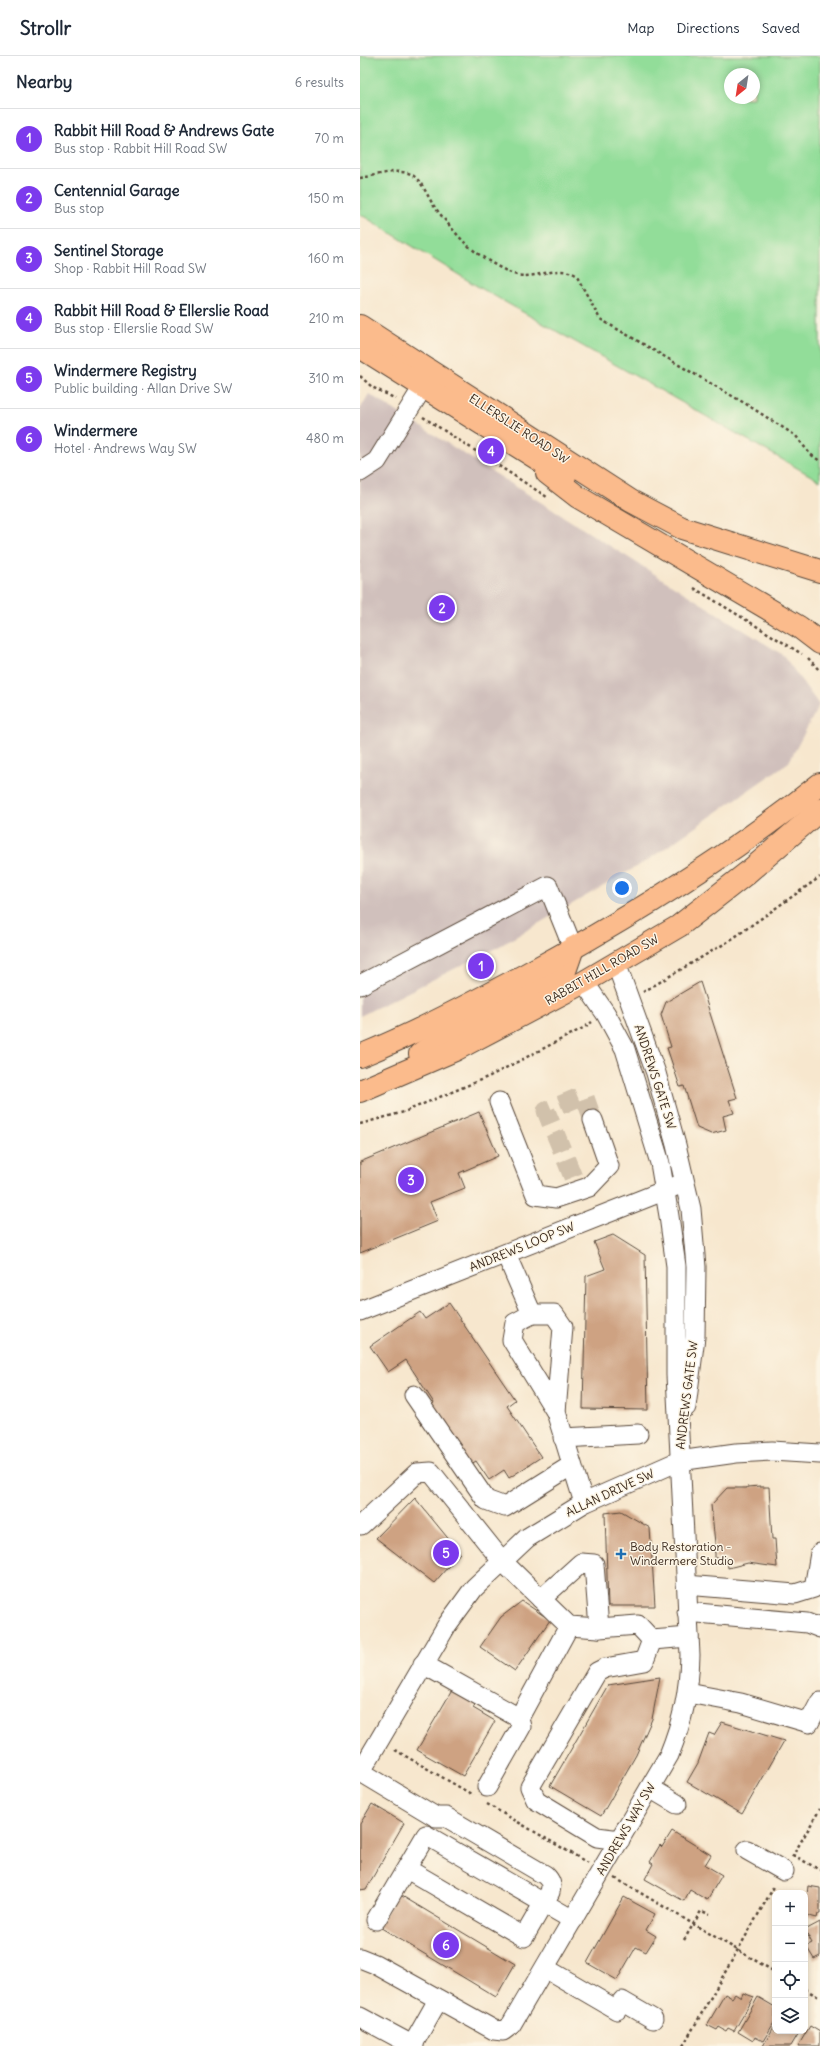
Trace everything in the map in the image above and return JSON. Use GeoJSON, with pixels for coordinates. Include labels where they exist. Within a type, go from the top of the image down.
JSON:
{"type":"FeatureCollection","features":[{"type":"Feature","properties":{"kind":"main road","name":"ELLERSLIE ROAD SW"},"geometry":{"type":"LineString","coordinates":[[360,326],[427,380],[509,442],[630,516],[666,528],[682,528]]}},
{"type":"Feature","properties":{"kind":"main road","name":"ELLERSLIE ROAD SW"},"geometry":{"type":"LineString","coordinates":[[360,347],[427,380],[631,501],[682,528],[820,570]]}},
{"type":"Feature","properties":{"kind":"main road"},"geometry":{"type":"LineString","coordinates":[[509,442],[578,497],[799,627],[820,643]]}},
{"type":"Feature","properties":{"kind":"main road"},"geometry":{"type":"LineString","coordinates":[[360,1056],[471,1003],[573,948],[815,797],[820,772]]}},
{"type":"Feature","properties":{"kind":"main road","name":"RABBIT HILL ROAD SW"},"geometry":{"type":"LineString","coordinates":[[360,1091],[455,1050],[584,982],[679,926],[714,900],[815,797]]}},
{"type":"Feature","properties":{"kind":"main road"},"geometry":{"type":"LineString","coordinates":[[396,1076],[429,1047],[565,971],[573,948]]}},
{"type":"Feature","properties":{"kind":"street"},"geometry":{"type":"LineString","coordinates":[[360,472],[377,461],[427,380]]}},
{"type":"Feature","properties":{"kind":"street"},"geometry":{"type":"LineString","coordinates":[[360,985],[548,886],[573,948]]}},
{"type":"Feature","properties":{"kind":"street","name":"ANDREWS GATE SW"},"geometry":{"type":"LineString","coordinates":[[616,963],[656,1073],[676,1145],[690,1209],[696,1267],[695,1337],[679,1462]]}},
{"type":"Feature","properties":{"kind":"street","name":"ANDREWS GATE SW"},"geometry":{"type":"LineString","coordinates":[[584,982],[606,1014],[625,1049],[660,1163],[676,1266],[676,1375],[679,1462]]}},
{"type":"Feature","properties":{"kind":"street"},"geometry":{"type":"LineString","coordinates":[[498,1102],[536,1194],[556,1198],[580,1185],[608,1166],[594,1120]]}},
{"type":"Feature","properties":{"kind":"street","name":"ANDREWS LOOP SW"},"geometry":{"type":"LineString","coordinates":[[360,1311],[665,1191],[684,1182]]}},
{"type":"Feature","properties":{"kind":"street"},"geometry":{"type":"LineString","coordinates":[[580,1185],[600,1216]]}},
{"type":"Feature","properties":{"kind":"street"},"geometry":{"type":"LineString","coordinates":[[506,1254],[532,1314]]}},
{"type":"Feature","properties":{"kind":"street"},"geometry":{"type":"LineString","coordinates":[[556,1412],[563,1327],[554,1314],[532,1314],[515,1323],[512,1340],[556,1412],[584,1503]]}},
{"type":"Feature","properties":{"kind":"street"},"geometry":{"type":"LineString","coordinates":[[414,1395],[486,1500],[504,1507],[572,1465]]}},
{"type":"Feature","properties":{"kind":"street"},"geometry":{"type":"LineString","coordinates":[[563,1438],[638,1434]]}},
{"type":"Feature","properties":{"kind":"street","name":"ALLAN DRIVE SW"},"geometry":{"type":"LineString","coordinates":[[360,1772],[447,1625],[474,1588],[527,1538],[584,1503],[679,1462],[736,1453],[772,1451],[820,1454]]}},
{"type":"Feature","properties":{"kind":"street","name":"ANDREWS WAY SW"},"geometry":{"type":"LineString","coordinates":[[360,1950],[368,1961],[494,2030],[503,2031],[511,2025],[669,1755],[685,1712],[688,1693],[689,1637],[679,1462]]}},
{"type":"Feature","properties":{"kind":"street"},"geometry":{"type":"LineString","coordinates":[[361,1525],[417,1473],[431,1472],[502,1561],[569,1626],[599,1628],[638,1625],[652,1640]]}},
{"type":"Feature","properties":{"kind":"street"},"geometry":{"type":"LineString","coordinates":[[686,1585],[795,1594],[817,1589],[820,1553]]}},
{"type":"Feature","properties":{"kind":"street"},"geometry":{"type":"LineString","coordinates":[[541,1599],[581,1563],[594,1564],[599,1628]]}},
{"type":"Feature","properties":{"kind":"street"},"geometry":{"type":"LineString","coordinates":[[687,1612],[807,1623],[820,1628]]}},
{"type":"Feature","properties":{"kind":"street"},"geometry":{"type":"LineString","coordinates":[[483,1796],[521,1727],[519,1718],[569,1626]]}},
{"type":"Feature","properties":{"kind":"street"},"geometry":{"type":"LineString","coordinates":[[652,1640],[689,1637]]}},
{"type":"Feature","properties":{"kind":"street"},"geometry":{"type":"LineString","coordinates":[[620,1840],[596,1837],[536,1800],[530,1787],[597,1672],[605,1668],[644,1661],[652,1640]]}},
{"type":"Feature","properties":{"kind":"street"},"geometry":{"type":"LineString","coordinates":[[423,1664],[519,1718]]}},
{"type":"Feature","properties":{"kind":"street"},"geometry":{"type":"LineString","coordinates":[[688,1693],[741,1702],[809,1723],[820,1702]]}},
{"type":"Feature","properties":{"kind":"street"},"geometry":{"type":"LineString","coordinates":[[360,1772],[436,1817],[446,1817],[545,1875],[550,1880],[552,1886],[544,1904],[524,1937],[407,1869]]}},
{"type":"Feature","properties":{"kind":"street"},"geometry":{"type":"LineString","coordinates":[[650,1788],[677,1804]]}},
{"type":"Feature","properties":{"kind":"street"},"geometry":{"type":"LineString","coordinates":[[376,1920],[436,1817]]}},
{"type":"Feature","properties":{"kind":"street"},"geometry":{"type":"LineString","coordinates":[[426,1835],[573,1920]]}},
{"type":"Feature","properties":{"kind":"street"},"geometry":{"type":"LineString","coordinates":[[747,1850],[784,1871]]}},
{"type":"Feature","properties":{"kind":"street"},"geometry":{"type":"LineString","coordinates":[[545,1968],[617,2010],[622,2001],[653,2019]]}},
{"type":"Feature","properties":{"kind":"street"},"geometry":{"type":"LineString","coordinates":[[360,2017],[413,2046],[438,2000]]}},
{"type":"Feature","properties":{"kind":"path"},"geometry":{"type":"LineString","coordinates":[[360,178],[400,172],[410,174],[418,181],[434,205],[466,243],[511,274],[534,276],[560,270],[576,275],[600,319],[746,404],[796,436],[810,454],[820,461]]}},
{"type":"Feature","properties":{"kind":"path"},"geometry":{"type":"LineString","coordinates":[[360,376],[372,387],[385,393]]}},
{"type":"Feature","properties":{"kind":"path"},"geometry":{"type":"LineString","coordinates":[[630,1000],[729,941],[820,877]]}},
{"type":"Feature","properties":{"kind":"path"},"geometry":{"type":"LineString","coordinates":[[360,1124],[404,1112],[490,1076],[585,1027],[594,1020],[606,1014]]}},
{"type":"Feature","properties":{"kind":"path"},"geometry":{"type":"LineString","coordinates":[[395,1750],[483,1796],[602,1870],[772,1970]]}},
{"type":"Feature","properties":{"kind":"path"},"geometry":{"type":"LineString","coordinates":[[793,1855],[820,1870]]}},
{"type":"Feature","properties":{"kind":"path"},"geometry":{"type":"LineString","coordinates":[[684,1940],[701,1911],[710,1914]]}},
{"type":"Feature","properties":{"kind":"path"},"geometry":{"type":"LineString","coordinates":[[683,2046],[737,1950]]}},
{"type":"Feature","properties":{"kind":"path"},"geometry":{"type":"LineString","coordinates":[[808,1991],[820,1998]]}},
{"type":"Feature","properties":{"kind":"shaded area"},"geometry":{"type":"Polygon","coordinates":[[[369,394],[783,655],[819,705],[789,762],[648,860],[498,947],[360,1016],[360,409],[369,394]]]}},
{"type":"Feature","properties":{"kind":"green space"},"geometry":{"type":"Polygon","coordinates":[[[360,56],[820,56],[820,481],[477,286],[360,214],[360,56]]]}},
{"type":"Feature","properties":{"kind":"building"},"geometry":{"type":"Polygon","coordinates":[[[700,982],[737,1098],[729,1100],[734,1113],[723,1116],[726,1130],[711,1134],[697,1128],[684,1086],[680,1087],[667,1048],[671,1047],[661,1015],[666,1002],[700,982]]]}},
{"type":"Feature","properties":{"kind":"building"},"geometry":{"type":"Polygon","coordinates":[[[479,1112],[498,1156],[459,1173],[465,1188],[430,1202],[438,1221],[360,1253],[360,1162],[479,1112]]]}},
{"type":"Feature","properties":{"kind":"building"},"geometry":{"type":"Polygon","coordinates":[[[613,1235],[645,1255],[648,1410],[583,1409],[586,1276],[605,1269],[594,1242],[613,1235]]]}},
{"type":"Feature","properties":{"kind":"building"},"geometry":{"type":"Polygon","coordinates":[[[449,1303],[515,1400],[507,1406],[541,1457],[509,1478],[504,1470],[489,1480],[476,1461],[468,1466],[428,1407],[434,1403],[406,1360],[388,1372],[370,1346],[420,1312],[425,1319],[449,1303]]]}},
{"type":"Feature","properties":{"kind":"building"},"geometry":{"type":"Polygon","coordinates":[[[760,1486],[769,1487],[772,1539],[775,1539],[777,1567],[748,1563],[728,1568],[727,1558],[715,1558],[711,1505],[727,1488],[747,1488],[760,1486]]]}},
{"type":"Feature","properties":{"kind":"building"},"geometry":{"type":"Polygon","coordinates":[[[415,1498],[460,1553],[434,1583],[376,1538],[415,1498]]]}},
{"type":"Feature","properties":{"kind":"building"},"geometry":{"type":"Polygon","coordinates":[[[621,1511],[650,1528],[655,1606],[608,1606],[605,1513],[621,1511]]]}},
{"type":"Feature","properties":{"kind":"building"},"geometry":{"type":"Polygon","coordinates":[[[522,1601],[550,1620],[515,1671],[480,1647],[501,1617],[522,1601]]]}},
{"type":"Feature","properties":{"kind":"building"},"geometry":{"type":"Polygon","coordinates":[[[660,1677],[652,1719],[636,1755],[601,1816],[550,1786],[608,1685],[660,1677]]]}},
{"type":"Feature","properties":{"kind":"building"},"geometry":{"type":"Polygon","coordinates":[[[454,1687],[477,1701],[473,1708],[495,1721],[463,1776],[417,1750],[454,1687]]]}},
{"type":"Feature","properties":{"kind":"building"},"geometry":{"type":"Polygon","coordinates":[[[722,1722],[784,1741],[742,1814],[687,1782],[698,1763],[709,1733],[714,1735],[722,1722]]]}},
{"type":"Feature","properties":{"kind":"building"},"geometry":{"type":"Polygon","coordinates":[[[372,1804],[404,1823],[366,1889],[360,1890],[360,1824],[372,1804]]]}},
{"type":"Feature","properties":{"kind":"building"},"geometry":{"type":"Polygon","coordinates":[[[672,1831],[711,1855],[705,1865],[722,1875],[707,1900],[690,1890],[684,1901],[645,1879],[653,1864],[650,1862],[660,1845],[662,1847],[672,1831]]]}},
{"type":"Feature","properties":{"kind":"building"},"geometry":{"type":"Polygon","coordinates":[[[808,1886],[820,1888],[820,1914],[818,1914],[817,1918],[808,1916],[808,1886]]]}},
{"type":"Feature","properties":{"kind":"building"},"geometry":{"type":"Polygon","coordinates":[[[397,1893],[515,1964],[496,1997],[378,1926],[397,1893]]]}},
{"type":"Feature","properties":{"kind":"building"},"geometry":{"type":"Polygon","coordinates":[[[624,1897],[655,1914],[646,1930],[656,1936],[646,1952],[636,1947],[617,1980],[587,1963],[624,1897]]]}},
{"type":"Feature","properties":{"kind":"building"},"geometry":{"type":"Polygon","coordinates":[[[820,1922],[820,1956],[814,1959],[808,1949],[808,1945],[812,1943],[808,1936],[808,1928],[820,1922]]]}},
{"type":"Feature","properties":{"kind":"building"},"geometry":{"type":"Polygon","coordinates":[[[743,1993],[754,1997],[734,2031],[728,2028],[726,2031],[719,2027],[717,2030],[707,2025],[725,1994],[732,1998],[735,1994],[741,1998],[743,1993]]]}},
{"type":"Feature","properties":{"kind":"building"},"geometry":{"type":"Polygon","coordinates":[[[758,1997],[772,2005],[772,2026],[763,2041],[755,2037],[753,2041],[738,2032],[758,1997]]]}},
{"type":"Feature","properties":{"kind":"building"},"geometry":{"type":"Polygon","coordinates":[[[810,2026],[820,2032],[820,2046],[798,2046],[805,2034],[808,2034],[810,2026]]]}},
{"type":"Feature","properties":{"kind":"building"},"geometry":{"type":"Polygon","coordinates":[[[772,2030],[772,2034],[798,2034],[791,2046],[763,2046],[772,2030]]]}},
{"type":"Feature","properties":{"kind":"tunnel"},"geometry":{"type":"LineString","coordinates":[[573,1177],[546,1111],[584,1095],[593,1120]]}},
{"type":"Feature","properties":{"kind":"place","name":"Rabbit Hill Road & Ellerslie Road"},"geometry":{"type":"Point","coordinates":[491,451]}},
{"type":"Feature","properties":{"kind":"place","name":"Centennial Garage"},"geometry":{"type":"Point","coordinates":[442,608]}},
{"type":"Feature","properties":{"kind":"place","name":"Rabbit Hill Road & Andrews Gate"},"geometry":{"type":"Point","coordinates":[481,966]}},
{"type":"Feature","properties":{"kind":"place","name":"Sentinel Storage"},"geometry":{"type":"Point","coordinates":[411,1180]}},
{"type":"Feature","properties":{"kind":"place","name":"Windermere Registry"},"geometry":{"type":"Point","coordinates":[446,1553]}},
{"type":"Feature","properties":{"kind":"place","name":"Body Restoration - Windermere Studio"},"geometry":{"type":"Point","coordinates":[621,1554]}},
{"type":"Feature","properties":{"kind":"place","name":"Windermere"},"geometry":{"type":"Point","coordinates":[446,1945]}}]}
